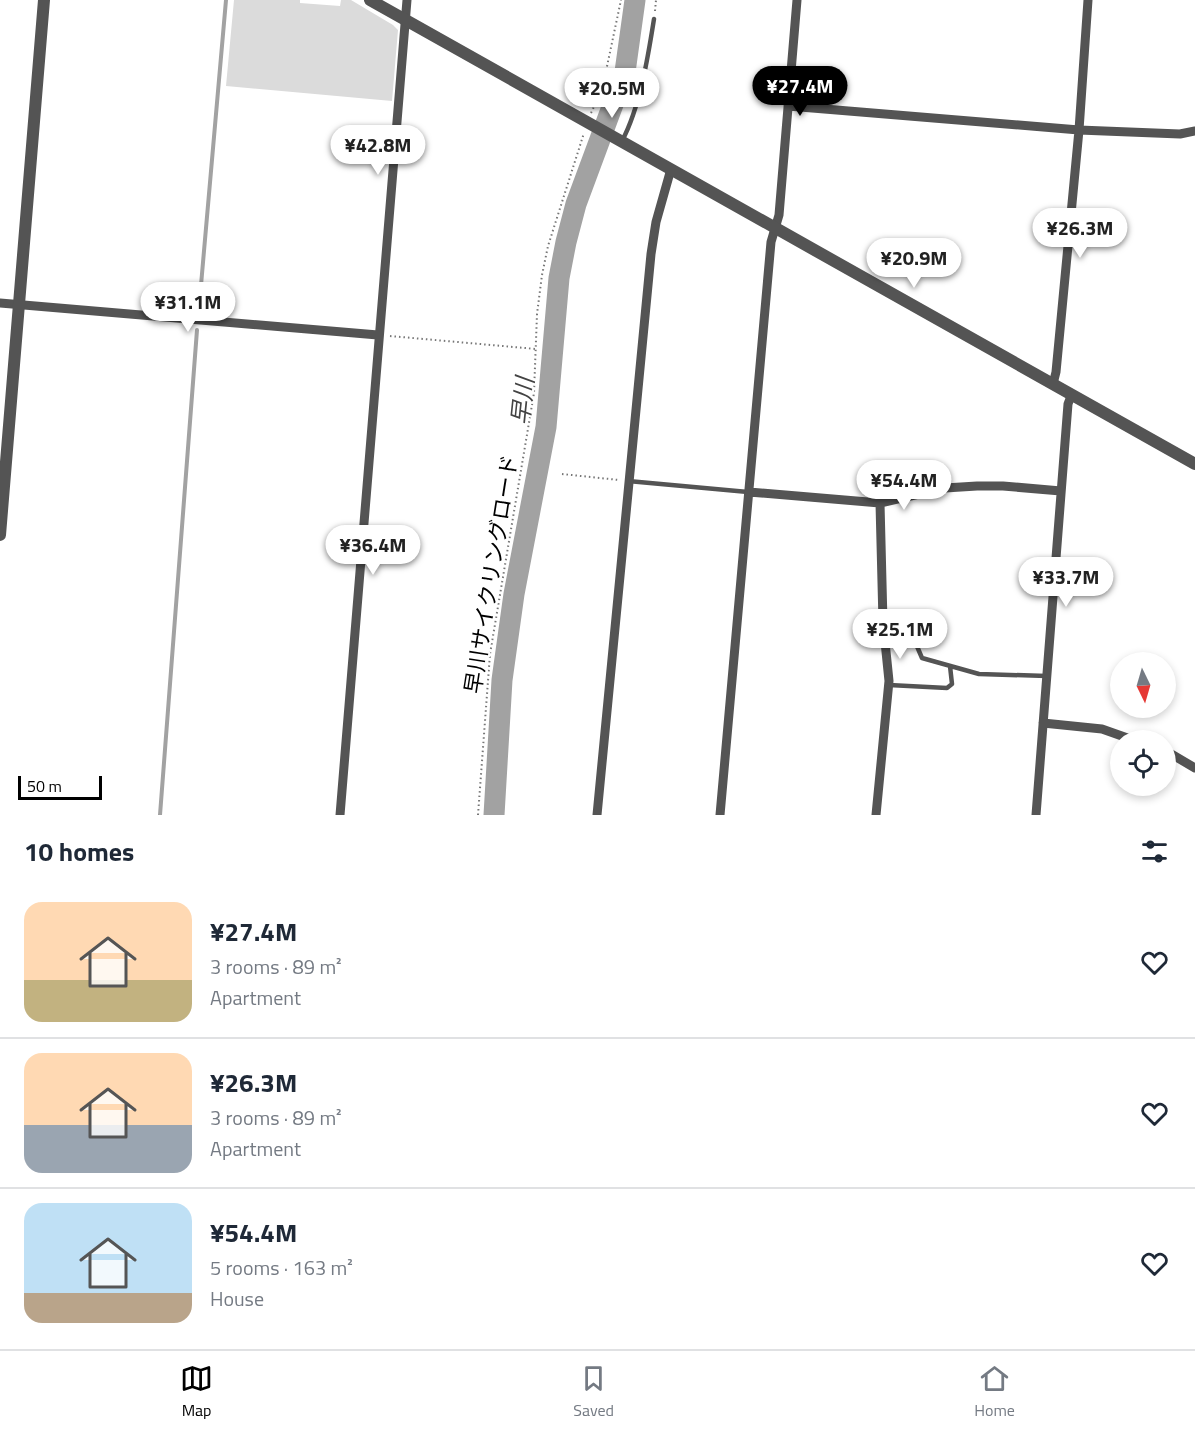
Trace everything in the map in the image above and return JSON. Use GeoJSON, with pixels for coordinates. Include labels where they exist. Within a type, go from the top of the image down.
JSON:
{"type":"FeatureCollection","features":[{"type":"Feature","properties":{"kind":"street"},"geometry":{"type":"LineString","coordinates":[[0,535],[44,0]]}},
{"type":"Feature","properties":{"kind":"street"},"geometry":{"type":"LineString","coordinates":[[370,0],[1195,464]]}},
{"type":"Feature","properties":{"kind":"street"},"geometry":{"type":"LineString","coordinates":[[340,815],[407,0]]}},
{"type":"Feature","properties":{"kind":"street"},"geometry":{"type":"LineString","coordinates":[[720,815],[771,242],[778,215],[797,0]]}},
{"type":"Feature","properties":{"kind":"street"},"geometry":{"type":"LineString","coordinates":[[1053,384],[1079,130],[1088,0]]}},
{"type":"Feature","properties":{"kind":"street"},"geometry":{"type":"LineString","coordinates":[[788,106],[1079,130],[1180,134],[1195,130]]}},
{"type":"Feature","properties":{"kind":"street"},"geometry":{"type":"LineString","coordinates":[[597,815],[653,238],[671,169]]}},
{"type":"Feature","properties":{"kind":"street"},"geometry":{"type":"LineString","coordinates":[[0,303],[378,335]]}},
{"type":"Feature","properties":{"kind":"street"},"geometry":{"type":"LineString","coordinates":[[1036,815],[1068,404],[1071,396]]}},
{"type":"Feature","properties":{"kind":"street"},"geometry":{"type":"LineString","coordinates":[[749,492],[880,503],[945,489],[977,486],[1061,491]]}},
{"type":"Feature","properties":{"kind":"street"},"geometry":{"type":"LineString","coordinates":[[876,815],[889,684],[883,622],[880,503]]}},
{"type":"Feature","properties":{"kind":"street"},"geometry":{"type":"LineString","coordinates":[[1043,723],[1110,732]]}},
{"type":"Feature","properties":{"kind":"street"},"geometry":{"type":"LineString","coordinates":[[1176,757],[1195,768]]}},
{"type":"Feature","properties":{"kind":"lane"},"geometry":{"type":"LineString","coordinates":[[620,140],[629,124],[646,68],[654,19]]}},
{"type":"Feature","properties":{"kind":"lane"},"geometry":{"type":"LineString","coordinates":[[628,481],[749,492]]}},
{"type":"Feature","properties":{"kind":"lane"},"geometry":{"type":"LineString","coordinates":[[883,622],[907,623],[922,658],[979,674],[1047,676]]}},
{"type":"Feature","properties":{"kind":"lane"},"geometry":{"type":"LineString","coordinates":[[889,684],[946,688],[951,684],[950,666]]}},
{"type":"Feature","properties":{"kind":"path","name":"早川サイクリングロード"},"geometry":{"type":"LineString","coordinates":[[478,815],[490,654],[534,393],[537,314],[542,275],[548,246],[602,90],[621,0]]}},
{"type":"Feature","properties":{"kind":"path"},"geometry":{"type":"LineString","coordinates":[[654,19],[656,0]]}},
{"type":"Feature","properties":{"kind":"path"},"geometry":{"type":"LineString","coordinates":[[378,335],[536,349]]}},
{"type":"Feature","properties":{"kind":"path"},"geometry":{"type":"LineString","coordinates":[[562,474],[628,481]]}},
{"type":"Feature","properties":{"kind":"shaded area"},"geometry":{"type":"Polygon","coordinates":[[[234,0],[300,0],[300,3],[340,6],[341,0],[351,0],[393,25],[398,30],[392,101],[226,86],[234,0]]]}},
{"type":"Feature","properties":{"kind":"waterway"},"geometry":{"type":"LineString","coordinates":[[199,308],[226,0]]}},
{"type":"Feature","properties":{"kind":"waterway","name":"早川"},"geometry":{"type":"LineString","coordinates":[[494,815],[502,680],[514,594],[546,427],[559,278],[576,204],[625,72],[635,0]]}},
{"type":"Feature","properties":{"kind":"waterway"},"geometry":{"type":"LineString","coordinates":[[160,815],[197,330]]}}]}
